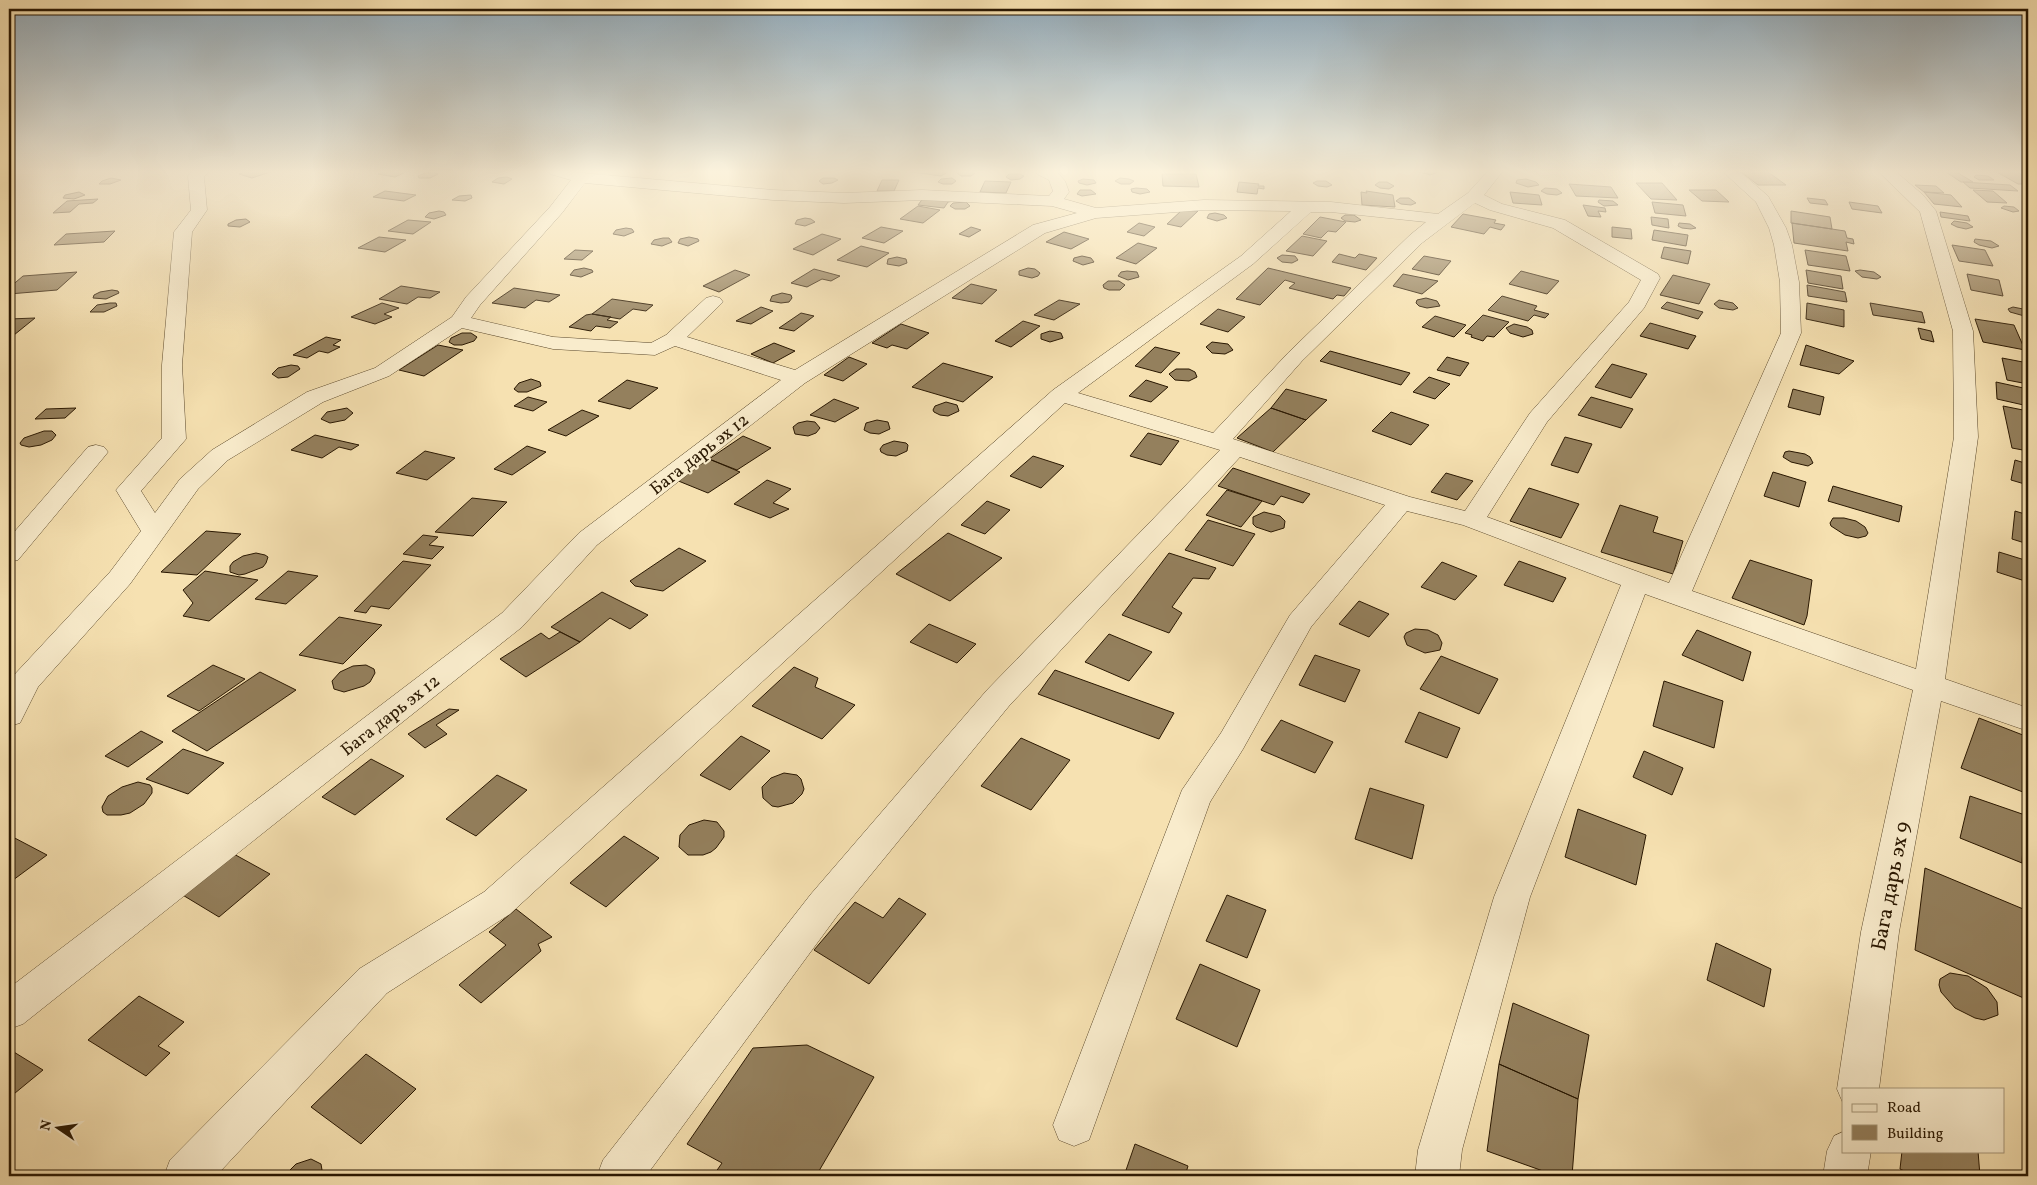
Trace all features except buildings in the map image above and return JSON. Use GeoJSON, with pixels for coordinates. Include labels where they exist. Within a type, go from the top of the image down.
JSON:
{"type":"FeatureCollection","features":[{"type":"Feature","properties":{"kind":"street"},"geometry":{"type":"LineString","coordinates":[[154,531],[128,490],[174,439],[172,365],[183,232],[187,226]]}},
{"type":"Feature","properties":{"kind":"street"},"geometry":{"type":"LineString","coordinates":[[9,715],[26,681],[120,578],[189,484],[220,455],[315,397],[382,372],[459,321],[473,301],[541,226]]}},
{"type":"Feature","properties":{"kind":"street","name":"Бага дарь эх 12"},"geometry":{"type":"LineString","coordinates":[[9,1011],[512,620],[588,539],[797,378],[1038,229],[1048,226]]}},
{"type":"Feature","properties":{"kind":"street"},"geometry":{"type":"LineString","coordinates":[[186,1176],[373,982],[497,903],[1061,395],[1247,260],[1285,226]]}},
{"type":"Feature","properties":{"kind":"street"},"geometry":{"type":"LineString","coordinates":[[619,1176],[824,905],[986,712],[1226,445],[1295,357],[1416,239],[1433,226]]}},
{"type":"Feature","properties":{"kind":"street"},"geometry":{"type":"LineString","coordinates":[[1472,520],[1538,418],[1637,304],[1651,278],[1563,226]]}},
{"type":"Feature","properties":{"kind":"street"},"geometry":{"type":"LineString","coordinates":[[1677,595],[1791,333],[1793,311],[1784,248],[1777,226]]}},
{"type":"Feature","properties":{"kind":"street","name":"Бага дарь эх 9"},"geometry":{"type":"LineString","coordinates":[[1858,1088],[1880,932],[1929,685],[1966,436],[1963,331],[1932,226]]}},
{"type":"Feature","properties":{"kind":"street"},"geometry":{"type":"LineString","coordinates":[[459,321],[552,343],[655,349],[673,338],[713,302]]}},
{"type":"Feature","properties":{"kind":"street"},"geometry":{"type":"LineString","coordinates":[[673,338],[797,378]]}},
{"type":"Feature","properties":{"kind":"street"},"geometry":{"type":"LineString","coordinates":[[1061,395],[1226,445],[1401,502],[1472,520],[1636,581],[2028,720]]}},
{"type":"Feature","properties":{"kind":"street"},"geometry":{"type":"LineString","coordinates":[[9,554],[96,452]]}},
{"type":"Feature","properties":{"kind":"street"},"geometry":{"type":"LineString","coordinates":[[1074,1125],[1194,799],[1232,741],[1300,622],[1401,502]]}},
{"type":"Feature","properties":{"kind":"street"},"geometry":{"type":"LineString","coordinates":[[1437,1176],[1440,1150],[1512,897],[1636,581]]}},
{"type":"Feature","properties":{"kind":"street"},"geometry":{"type":"LineString","coordinates":[[1845,1176],[1849,1152]]}}]}
